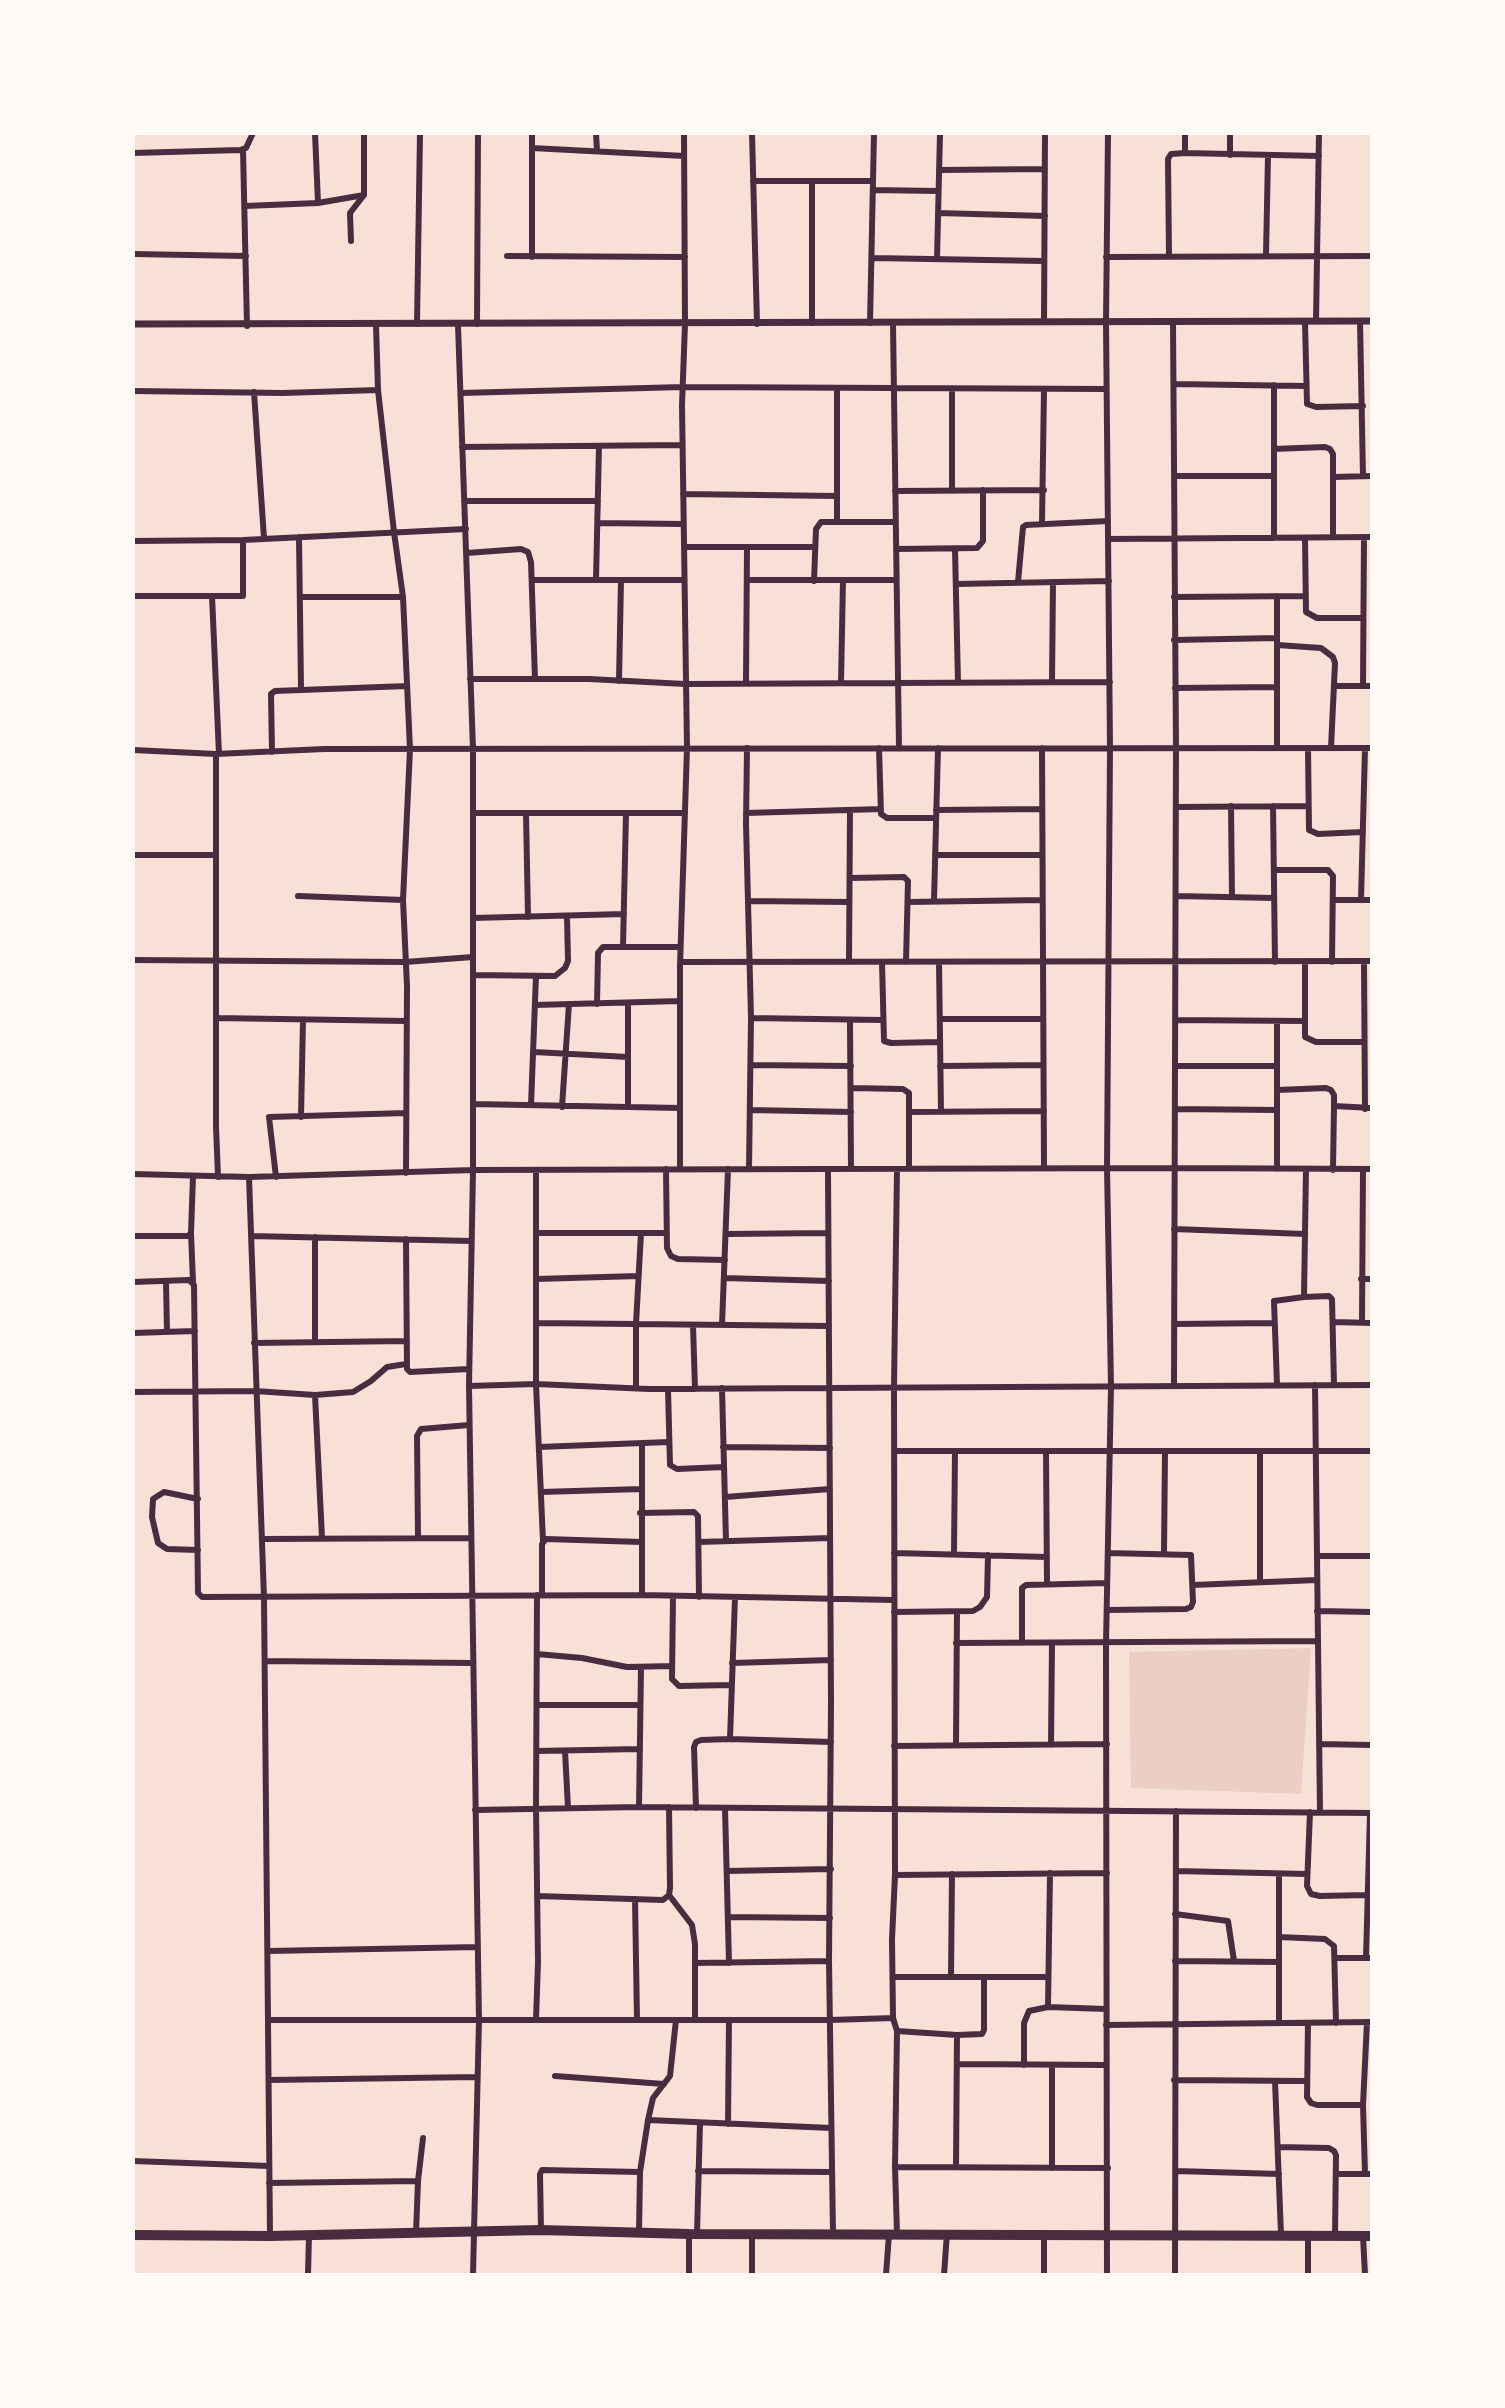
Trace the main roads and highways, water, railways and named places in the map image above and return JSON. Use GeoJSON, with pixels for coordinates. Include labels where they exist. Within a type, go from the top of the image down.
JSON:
{"type":"FeatureCollection","features":[{"type":"Feature","properties":{"kind":"main road"},"geometry":{"type":"LineString","coordinates":[[133,2235],[270,2236],[541,2230],[693,2234],[1368,2236]]}}]}
